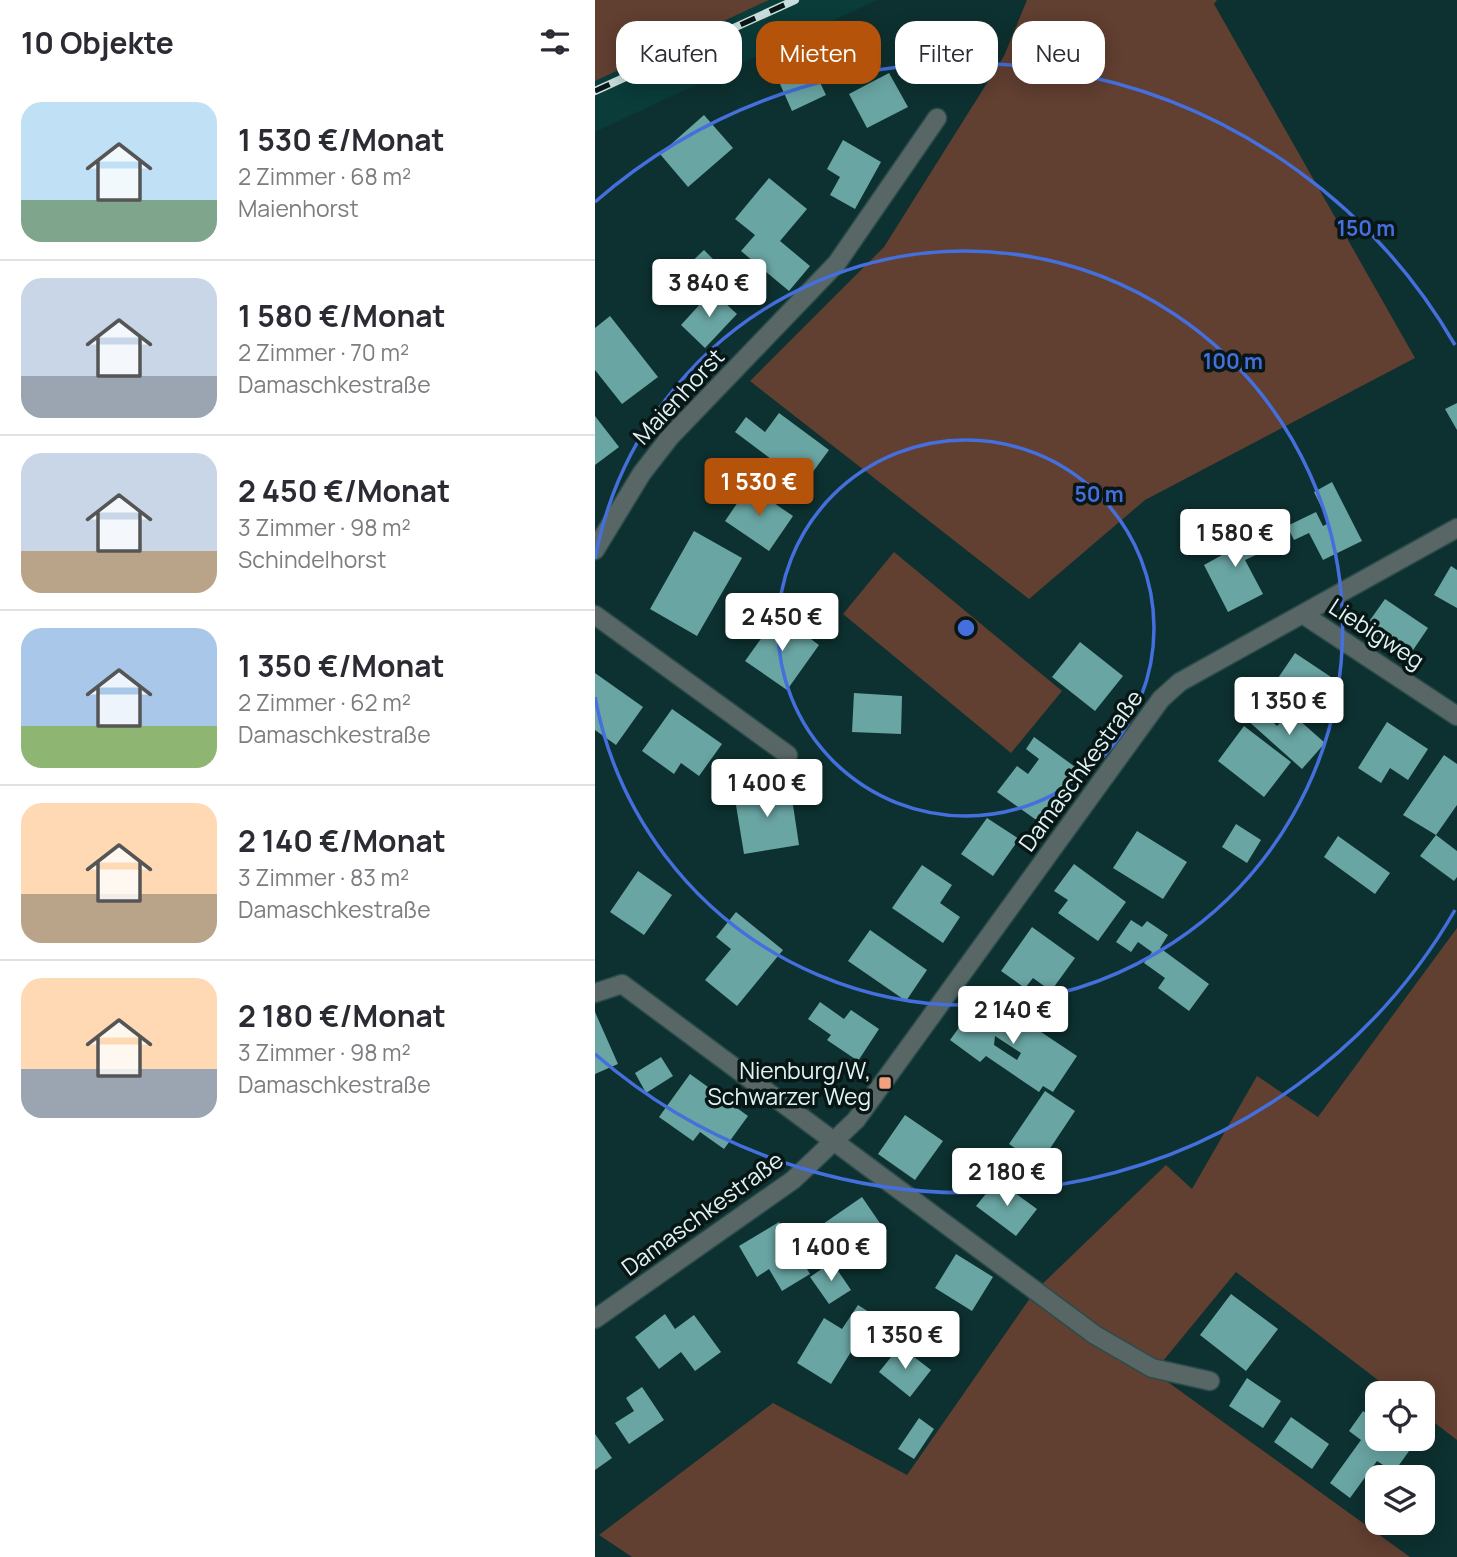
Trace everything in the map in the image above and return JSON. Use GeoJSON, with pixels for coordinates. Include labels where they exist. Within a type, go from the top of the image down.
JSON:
{"type":"FeatureCollection","features":[{"type":"Feature","properties":{"kind":"street","name":"Maienhorst"},"geometry":{"type":"LineString","coordinates":[[595,550],[642,473],[670,438],[837,263],[937,118]]}},
{"type":"Feature","properties":{"kind":"street","name":"Damaschkestraße"},"geometry":{"type":"LineString","coordinates":[[595,1319],[793,1180],[856,1121],[1161,699],[1180,682],[1457,528]]}},
{"type":"Feature","properties":{"kind":"street"},"geometry":{"type":"LineString","coordinates":[[595,615],[788,755]]}},
{"type":"Feature","properties":{"kind":"street","name":"Liebigweg"},"geometry":{"type":"LineString","coordinates":[[1304,615],[1457,716]]}},
{"type":"Feature","properties":{"kind":"street"},"geometry":{"type":"LineString","coordinates":[[595,993],[622,984],[1095,1335],[1153,1368],[1210,1381]]}},
{"type":"Feature","properties":{"kind":"shaded area"},"geometry":{"type":"Polygon","coordinates":[[[595,0],[769,0],[724,21],[616,21],[616,71],[595,81],[595,0]]]}},
{"type":"Feature","properties":{"kind":"shaded area"},"geometry":{"type":"Polygon","coordinates":[[[769,0],[877,0],[832,21],[756,21],[756,57],[742,63],[742,21],[724,21],[769,0]]]}},
{"type":"Feature","properties":{"kind":"shaded area"},"geometry":{"type":"Polygon","coordinates":[[[1027,0],[1217,0],[1214,4],[1415,358],[1145,500],[1029,599],[750,381],[884,247],[986,84],[998,84],[998,66],[1012,37],[1012,84],[1105,84],[1105,21],[1018,21],[1027,0]]]}},
{"type":"Feature","properties":{"kind":"shaded area"},"geometry":{"type":"Polygon","coordinates":[[[616,71],[616,84],[698,84],[595,132],[595,81],[616,71]]]}},
{"type":"Feature","properties":{"kind":"shaded area"},"geometry":{"type":"Polygon","coordinates":[[[894,552],[1062,691],[1011,753],[843,614],[894,552]]]}},
{"type":"Feature","properties":{"kind":"shaded area"},"geometry":{"type":"Polygon","coordinates":[[[1457,928],[1457,1440],[1435,1423],[1435,1381],[1379,1381],[1236,1272],[1154,1372],[1365,1524],[1365,1535],[1380,1535],[1410,1557],[632,1557],[599,1535],[773,1403],[907,1475],[1035,1291],[1166,1165],[1192,1189],[1257,1076],[1318,1117],[1457,928]]]}},
{"type":"Feature","properties":{"kind":"building"},"geometry":{"type":"Polygon","coordinates":[[[889,73],[908,107],[867,128],[849,94],[868,84],[881,84],[881,77],[889,73]]]}},
{"type":"Feature","properties":{"kind":"building"},"geometry":{"type":"Polygon","coordinates":[[[780,84],[821,84],[826,95],[792,111],[780,84]]]}},
{"type":"Feature","properties":{"kind":"building"},"geometry":{"type":"Polygon","coordinates":[[[704,115],[733,148],[688,187],[660,154],[704,115]]]}},
{"type":"Feature","properties":{"kind":"building"},"geometry":{"type":"Polygon","coordinates":[[[843,140],[881,162],[855,209],[830,195],[840,177],[827,169],[843,140]]]}},
{"type":"Feature","properties":{"kind":"building"},"geometry":{"type":"Polygon","coordinates":[[[769,178],[807,209],[780,241],[810,266],[789,291],[741,251],[755,235],[735,219],[769,178]]]}},
{"type":"Feature","properties":{"kind":"building"},"geometry":{"type":"Polygon","coordinates":[[[704,250],[721,267],[702,287],[684,269],[704,250]]]}},
{"type":"Feature","properties":{"kind":"building"},"geometry":{"type":"Polygon","coordinates":[[[712,291],[737,314],[705,348],[681,325],[712,291]]]}},
{"type":"Feature","properties":{"kind":"building"},"geometry":{"type":"Polygon","coordinates":[[[610,316],[658,377],[622,404],[595,370],[595,328],[610,316]]]}},
{"type":"Feature","properties":{"kind":"building"},"geometry":{"type":"Polygon","coordinates":[[[1457,403],[1457,430],[1445,409],[1457,403]]]}},
{"type":"Feature","properties":{"kind":"building"},"geometry":{"type":"Polygon","coordinates":[[[779,413],[829,450],[804,484],[735,432],[746,417],[765,432],[779,413]]]}},
{"type":"Feature","properties":{"kind":"building"},"geometry":{"type":"Polygon","coordinates":[[[595,416],[619,447],[595,465],[595,416]]]}},
{"type":"Feature","properties":{"kind":"building"},"geometry":{"type":"Polygon","coordinates":[[[1332,482],[1362,541],[1323,560],[1309,533],[1294,540],[1287,526],[1316,512],[1323,526],[1329,523],[1314,492],[1332,482]]]}},
{"type":"Feature","properties":{"kind":"building"},"geometry":{"type":"Polygon","coordinates":[[[749,486],[793,516],[769,551],[725,521],[749,486]]]}},
{"type":"Feature","properties":{"kind":"building"},"geometry":{"type":"Polygon","coordinates":[[[1240,520],[1258,554],[1245,560],[1263,594],[1228,612],[1204,565],[1231,550],[1221,530],[1240,520]]]}},
{"type":"Feature","properties":{"kind":"building"},"geometry":{"type":"Polygon","coordinates":[[[694,531],[742,558],[697,636],[650,609],[694,531]]]}},
{"type":"Feature","properties":{"kind":"building"},"geometry":{"type":"Polygon","coordinates":[[[1451,566],[1457,570],[1457,608],[1434,595],[1451,566]]]}},
{"type":"Feature","properties":{"kind":"building"},"geometry":{"type":"Polygon","coordinates":[[[1385,599],[1428,628],[1407,659],[1363,630],[1385,599]]]}},
{"type":"Feature","properties":{"kind":"building"},"geometry":{"type":"Polygon","coordinates":[[[778,615],[819,645],[787,690],[745,661],[778,615]]]}},
{"type":"Feature","properties":{"kind":"building"},"geometry":{"type":"Polygon","coordinates":[[[1080,642],[1123,676],[1095,711],[1052,677],[1080,642]]]}},
{"type":"Feature","properties":{"kind":"building"},"geometry":{"type":"Polygon","coordinates":[[[1295,653],[1331,677],[1312,706],[1276,681],[1295,653]]]}},
{"type":"Feature","properties":{"kind":"building"},"geometry":{"type":"Polygon","coordinates":[[[595,673],[643,707],[616,745],[595,730],[595,673]]]}},
{"type":"Feature","properties":{"kind":"building"},"geometry":{"type":"Polygon","coordinates":[[[854,693],[902,696],[901,734],[852,732],[854,693]]]}},
{"type":"Feature","properties":{"kind":"building"},"geometry":{"type":"Polygon","coordinates":[[[1257,707],[1277,726],[1290,712],[1325,743],[1302,769],[1246,719],[1257,707]]]}},
{"type":"Feature","properties":{"kind":"building"},"geometry":{"type":"Polygon","coordinates":[[[672,709],[722,744],[699,776],[681,763],[674,774],[642,751],[672,709]]]}},
{"type":"Feature","properties":{"kind":"building"},"geometry":{"type":"Polygon","coordinates":[[[1387,722],[1428,749],[1408,780],[1390,768],[1381,783],[1358,768],[1387,722]]]}},
{"type":"Feature","properties":{"kind":"building"},"geometry":{"type":"Polygon","coordinates":[[[1244,726],[1291,762],[1264,797],[1218,761],[1244,726]]]}},
{"type":"Feature","properties":{"kind":"building"},"geometry":{"type":"Polygon","coordinates":[[[1034,737],[1078,769],[1039,822],[997,792],[1017,766],[1028,774],[1039,759],[1026,749],[1034,737]]]}},
{"type":"Feature","properties":{"kind":"building"},"geometry":{"type":"Polygon","coordinates":[[[1444,755],[1457,764],[1457,805],[1436,835],[1403,815],[1444,755]]]}},
{"type":"Feature","properties":{"kind":"building"},"geometry":{"type":"Polygon","coordinates":[[[790,785],[799,845],[744,854],[734,793],[790,785]]]}},
{"type":"Feature","properties":{"kind":"building"},"geometry":{"type":"Polygon","coordinates":[[[987,818],[1019,839],[993,876],[961,854],[987,818]]]}},
{"type":"Feature","properties":{"kind":"building"},"geometry":{"type":"Polygon","coordinates":[[[1236,824],[1261,840],[1247,863],[1222,847],[1236,824]]]}},
{"type":"Feature","properties":{"kind":"building"},"geometry":{"type":"Polygon","coordinates":[[[1137,831],[1187,862],[1163,899],[1113,868],[1137,831]]]}},
{"type":"Feature","properties":{"kind":"building"},"geometry":{"type":"Polygon","coordinates":[[[1436,835],[1457,851],[1457,877],[1454,881],[1420,856],[1436,835]]]}},
{"type":"Feature","properties":{"kind":"building"},"geometry":{"type":"Polygon","coordinates":[[[1338,836],[1390,873],[1375,894],[1324,857],[1338,836]]]}},
{"type":"Feature","properties":{"kind":"building"},"geometry":{"type":"Polygon","coordinates":[[[1074,864],[1126,902],[1098,941],[1058,913],[1068,900],[1054,891],[1074,864]]]}},
{"type":"Feature","properties":{"kind":"building"},"geometry":{"type":"Polygon","coordinates":[[[922,865],[952,885],[940,903],[960,917],[943,943],[892,908],[922,865]]]}},
{"type":"Feature","properties":{"kind":"building"},"geometry":{"type":"Polygon","coordinates":[[[638,871],[672,895],[644,935],[610,912],[638,871]]]}},
{"type":"Feature","properties":{"kind":"building"},"geometry":{"type":"Polygon","coordinates":[[[736,912],[783,950],[737,1006],[705,980],[731,949],[716,937],[736,912]]]}},
{"type":"Feature","properties":{"kind":"building"},"geometry":{"type":"Polygon","coordinates":[[[1131,920],[1142,927],[1147,921],[1168,935],[1160,948],[1209,984],[1189,1011],[1158,988],[1165,978],[1144,963],[1152,952],[1138,942],[1131,952],[1116,942],[1131,920]]]}},
{"type":"Feature","properties":{"kind":"building"},"geometry":{"type":"Polygon","coordinates":[[[1032,927],[1075,958],[1051,991],[1033,978],[1025,988],[1001,971],[1032,927]]]}},
{"type":"Feature","properties":{"kind":"building"},"geometry":{"type":"Polygon","coordinates":[[[870,930],[927,970],[906,1001],[848,961],[870,930]]]}},
{"type":"Feature","properties":{"kind":"building"},"geometry":{"type":"Polygon","coordinates":[[[982,996],[1077,1056],[1053,1092],[1043,1086],[1039,1092],[986,1056],[980,1062],[950,1040],[982,996]],[[995,1036],[994,1045],[1017,1060],[1021,1053],[995,1036]]]}},
{"type":"Feature","properties":{"kind":"building"},"geometry":{"type":"Polygon","coordinates":[[[820,1002],[844,1019],[851,1010],[879,1029],[858,1061],[827,1040],[831,1035],[808,1019],[820,1002]]]}},
{"type":"Feature","properties":{"kind":"building"},"geometry":{"type":"Polygon","coordinates":[[[595,1012],[618,1064],[595,1074],[595,1012]]]}},
{"type":"Feature","properties":{"kind":"building"},"geometry":{"type":"Polygon","coordinates":[[[661,1057],[673,1076],[646,1093],[635,1073],[661,1057]]]}},
{"type":"Feature","properties":{"kind":"building"},"geometry":{"type":"Polygon","coordinates":[[[690,1074],[748,1116],[724,1149],[700,1132],[693,1141],[659,1117],[690,1074]]]}},
{"type":"Feature","properties":{"kind":"building"},"geometry":{"type":"Polygon","coordinates":[[[1045,1091],[1075,1111],[1039,1165],[1009,1144],[1045,1091]]]}},
{"type":"Feature","properties":{"kind":"building"},"geometry":{"type":"Polygon","coordinates":[[[905,1115],[943,1141],[915,1180],[878,1154],[905,1115]]]}},
{"type":"Feature","properties":{"kind":"building"},"geometry":{"type":"Polygon","coordinates":[[[997,1180],[1037,1209],[1016,1236],[976,1206],[997,1180]]]}},
{"type":"Feature","properties":{"kind":"building"},"geometry":{"type":"Polygon","coordinates":[[[862,1197],[886,1232],[844,1261],[820,1226],[862,1197]]]}},
{"type":"Feature","properties":{"kind":"building"},"geometry":{"type":"Polygon","coordinates":[[[779,1222],[810,1274],[782,1291],[769,1269],[757,1277],[739,1246],[779,1222]]]}},
{"type":"Feature","properties":{"kind":"building"},"geometry":{"type":"Polygon","coordinates":[[[956,1254],[993,1277],[972,1311],[935,1288],[956,1254]]]}},
{"type":"Feature","properties":{"kind":"building"},"geometry":{"type":"Polygon","coordinates":[[[832,1262],[851,1290],[829,1304],[810,1277],[832,1262]]]}},
{"type":"Feature","properties":{"kind":"building"},"geometry":{"type":"Polygon","coordinates":[[[1231,1294],[1278,1329],[1246,1371],[1200,1335],[1231,1294]]]}},
{"type":"Feature","properties":{"kind":"building"},"geometry":{"type":"Polygon","coordinates":[[[858,1305],[896,1329],[881,1353],[859,1339],[831,1384],[797,1363],[824,1318],[842,1329],[858,1305]]]}},
{"type":"Feature","properties":{"kind":"building"},"geometry":{"type":"Polygon","coordinates":[[[665,1314],[675,1329],[694,1315],[721,1352],[695,1371],[681,1352],[659,1369],[635,1337],[665,1314]]]}},
{"type":"Feature","properties":{"kind":"building"},"geometry":{"type":"Polygon","coordinates":[[[900,1346],[931,1370],[910,1397],[879,1372],[900,1346]]]}},
{"type":"Feature","properties":{"kind":"building"},"geometry":{"type":"Polygon","coordinates":[[[1247,1378],[1281,1401],[1263,1428],[1229,1406],[1247,1378]]]}},
{"type":"Feature","properties":{"kind":"building"},"geometry":{"type":"Polygon","coordinates":[[[642,1387],[664,1420],[629,1444],[615,1423],[634,1411],[626,1398],[642,1387]]]}},
{"type":"Feature","properties":{"kind":"building"},"geometry":{"type":"Polygon","coordinates":[[[1363,1411],[1365,1451],[1409,1451],[1399,1465],[1383,1465],[1377,1461],[1374,1465],[1365,1465],[1365,1477],[1350,1498],[1330,1483],[1361,1440],[1349,1431],[1363,1411]]]}},
{"type":"Feature","properties":{"kind":"building"},"geometry":{"type":"Polygon","coordinates":[[[1291,1417],[1329,1444],[1312,1469],[1274,1442],[1291,1417]]]}},
{"type":"Feature","properties":{"kind":"building"},"geometry":{"type":"Polygon","coordinates":[[[919,1418],[934,1429],[914,1459],[898,1449],[919,1418]]]}},
{"type":"Feature","properties":{"kind":"building"},"geometry":{"type":"Polygon","coordinates":[[[595,1434],[612,1458],[595,1470],[595,1434]]]}},
{"type":"Feature","properties":{"kind":"railway"},"geometry":{"type":"LineString","coordinates":[[595,91],[795,0]]}},
{"type":"Feature","properties":{"kind":"place","name":"Nienburg/W, Schwarzer Weg"},"geometry":{"type":"Point","coordinates":[885,1083]}}]}
